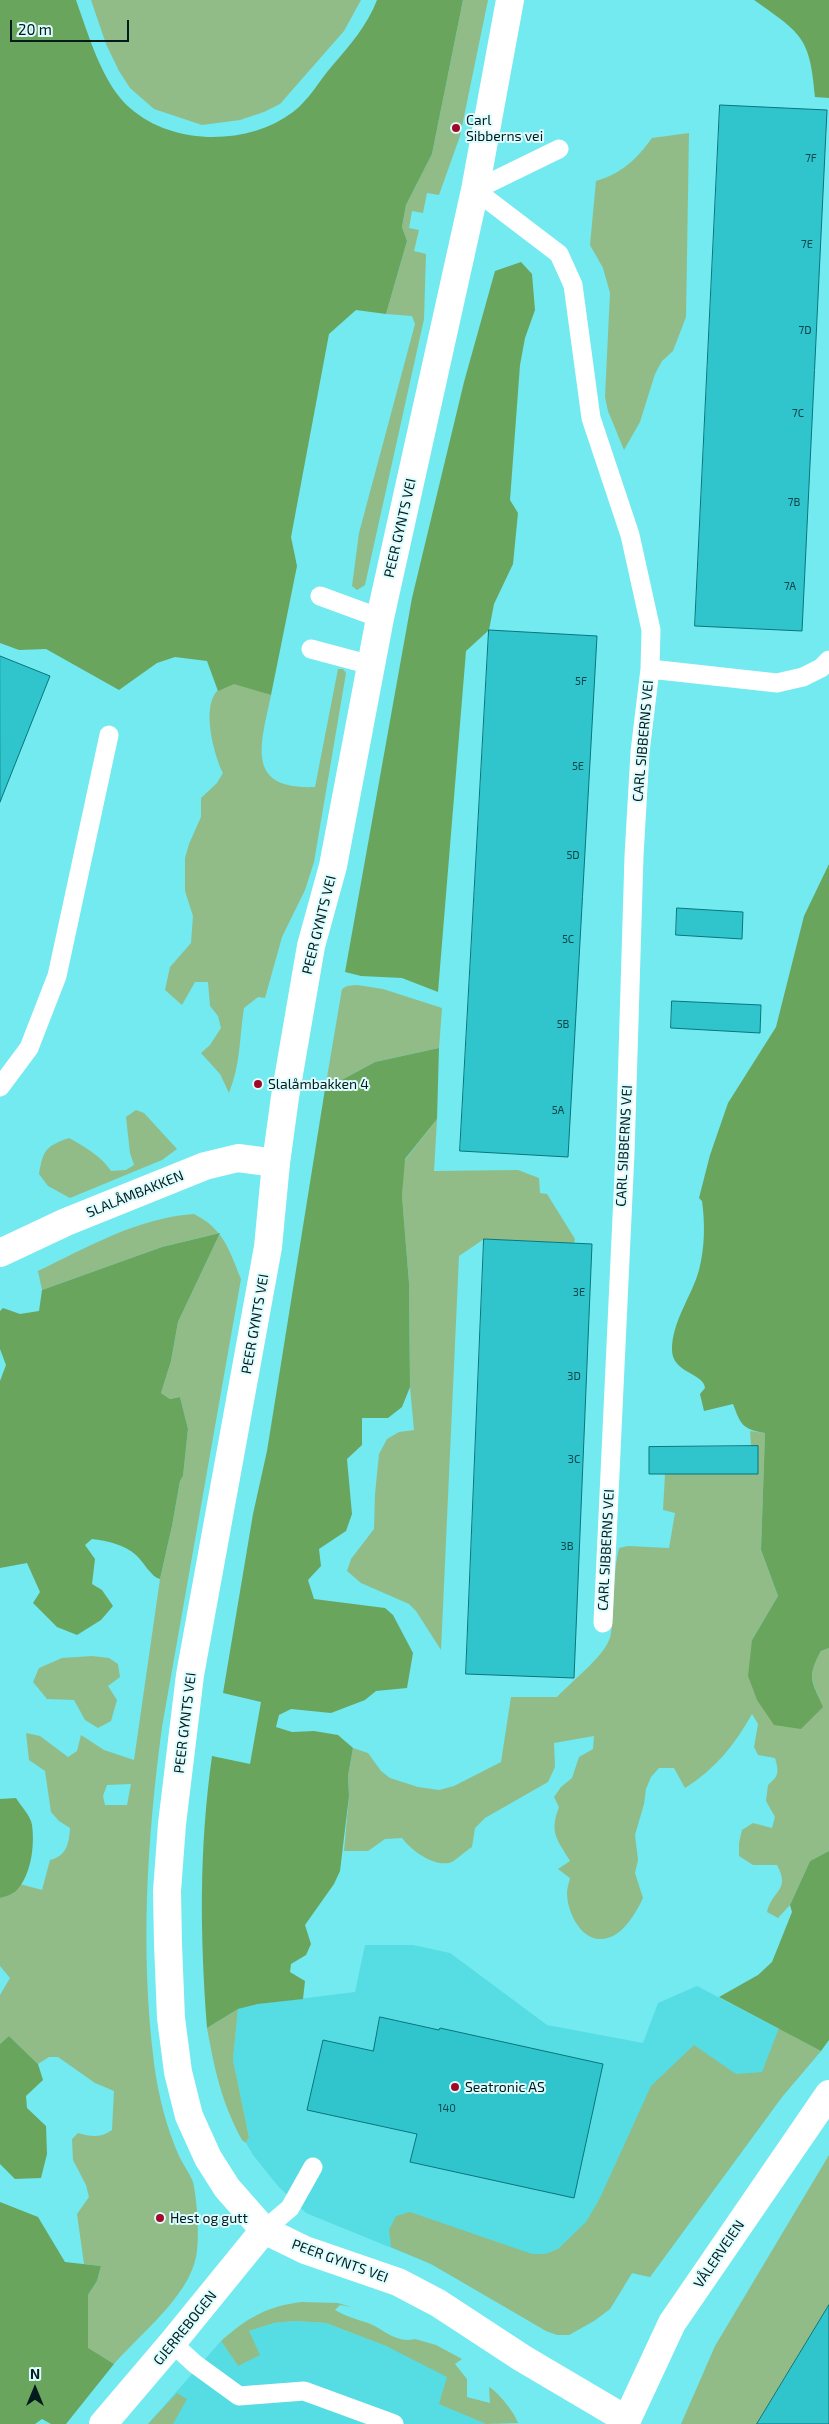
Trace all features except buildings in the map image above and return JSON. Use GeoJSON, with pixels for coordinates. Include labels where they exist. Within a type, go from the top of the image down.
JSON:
{"type":"FeatureCollection","features":[{"type":"Feature","properties":{"kind":"street","name":"PEER GYNTS VEI"},"geometry":{"type":"LineString","coordinates":[[510,0],[475,190],[380,618],[333,866],[311,946],[285,1097],[276,1163],[268,1247],[190,1675],[172,1824],[167,1891],[171,2018],[178,2072],[189,2116],[208,2158],[222,2180],[264,2230],[305,2250],[398,2282],[438,2303],[522,2358],[626,2422]]}},
{"type":"Feature","properties":{"kind":"street","name":"SLALÅMBAKKEN"},"geometry":{"type":"LineString","coordinates":[[0,1253],[66,1222],[205,1166],[238,1158],[276,1163]]}},
{"type":"Feature","properties":{"kind":"street","name":"VÅLERVEIEN"},"geometry":{"type":"LineString","coordinates":[[626,2422],[672,2323],[829,2094]]}},
{"type":"Feature","properties":{"kind":"street","name":"GJERREBOGEN"},"geometry":{"type":"LineString","coordinates":[[103,2424],[264,2230]]}},
{"type":"Feature","properties":{"kind":"lane"},"geometry":{"type":"LineString","coordinates":[[475,190],[559,149]]}},
{"type":"Feature","properties":{"kind":"lane","name":"CARL SIBBERNS VEI"},"geometry":{"type":"LineString","coordinates":[[475,190],[559,254],[573,285],[590,418],[632,544],[651,630],[650,669],[640,752],[634,856],[625,1153],[603,1623]]}},
{"type":"Feature","properties":{"kind":"lane"},"geometry":{"type":"LineString","coordinates":[[320,596],[380,618]]}},
{"type":"Feature","properties":{"kind":"lane"},"geometry":{"type":"LineString","coordinates":[[311,649],[371,665]]}},
{"type":"Feature","properties":{"kind":"lane","name":"CARL SIBBERNS VEI"},"geometry":{"type":"LineString","coordinates":[[650,669],[778,683],[803,677],[821,668],[829,660]]}},
{"type":"Feature","properties":{"kind":"lane"},"geometry":{"type":"LineString","coordinates":[[0,1087],[29,1048],[57,976],[109,735]]}},
{"type":"Feature","properties":{"kind":"lane"},"geometry":{"type":"LineString","coordinates":[[264,2230],[290,2208],[313,2167]]}},
{"type":"Feature","properties":{"kind":"lane"},"geometry":{"type":"LineString","coordinates":[[172,2343],[195,2364],[239,2396],[304,2391],[394,2424]]}},
{"type":"Feature","properties":{"kind":"shaded area"},"geometry":{"type":"Polygon","coordinates":[[[365,1945],[413,1945],[450,1953],[547,2025],[643,2043],[658,2003],[697,1986],[821,2051],[782,2097],[650,2277],[632,2273],[610,2309],[569,2335],[557,2335],[431,2264],[306,2213],[278,2186],[253,2155],[246,2143],[249,2137],[233,2060],[238,2009],[258,2004],[355,1992],[365,1945]]]}},
{"type":"Feature","properties":{"kind":"shaded area"},"geometry":{"type":"Polygon","coordinates":[[[294,2321],[326,2323],[386,2346],[428,2366],[448,2377],[440,2404],[486,2424],[148,2424],[221,2341],[238,2366],[249,2331],[274,2323],[294,2321]]]}},
{"type":"Feature","properties":{"kind":"green space"},"geometry":{"type":"Polygon","coordinates":[[[0,0],[76,0],[97,57],[111,86],[120,98],[130,108],[148,120],[167,129],[189,135],[211,137],[233,136],[255,131],[275,123],[293,112],[309,96],[358,35],[377,0],[463,0],[432,154],[406,205],[402,227],[407,241],[386,314],[356,310],[329,334],[291,537],[297,566],[271,695],[234,684],[218,691],[207,661],[175,657],[157,663],[119,690],[46,649],[19,650],[0,643],[0,0]]]}},
{"type":"Feature","properties":{"kind":"green space"},"geometry":{"type":"Polygon","coordinates":[[[91,0],[361,0],[344,31],[280,104],[240,120],[202,125],[154,109],[130,88],[119,71],[106,44],[91,0]]]}},
{"type":"Feature","properties":{"kind":"green space"},"geometry":{"type":"Polygon","coordinates":[[[463,0],[488,0],[460,136],[439,195],[427,193],[423,213],[412,211],[409,228],[419,230],[414,251],[426,254],[424,319],[365,585],[357,590],[352,586],[359,533],[415,324],[412,316],[386,314],[407,241],[402,227],[406,205],[432,154],[463,0]]]}},
{"type":"Feature","properties":{"kind":"green space"},"geometry":{"type":"Polygon","coordinates":[[[754,0],[829,0],[829,98],[815,97],[810,61],[801,39],[783,21],[754,0]]]}},
{"type":"Feature","properties":{"kind":"green space"},"geometry":{"type":"Polygon","coordinates":[[[689,133],[686,317],[673,351],[662,361],[655,374],[640,422],[624,450],[608,411],[605,397],[610,293],[603,268],[590,245],[596,181],[628,165],[652,138],[689,133]]]}},
{"type":"Feature","properties":{"kind":"green space"},"geometry":{"type":"Polygon","coordinates":[[[521,262],[532,274],[535,310],[525,338],[520,365],[510,500],[518,513],[513,564],[494,604],[489,630],[466,651],[438,992],[402,978],[361,976],[345,972],[412,598],[464,382],[495,271],[521,262]]]}},
{"type":"Feature","properties":{"kind":"green space"},"geometry":{"type":"Polygon","coordinates":[[[338,669],[343,669],[346,673],[314,862],[305,890],[282,937],[265,998],[258,997],[244,1008],[238,1061],[229,1093],[220,1074],[201,1053],[210,1045],[221,1028],[218,1016],[210,1006],[208,982],[195,982],[182,1005],[165,990],[170,967],[191,943],[193,916],[185,891],[185,858],[201,817],[201,798],[217,783],[223,773],[212,736],[210,707],[214,696],[222,687],[234,684],[271,695],[262,746],[263,761],[267,772],[277,781],[292,786],[315,787],[338,669]]]}},
{"type":"Feature","properties":{"kind":"green space"},"geometry":{"type":"Polygon","coordinates":[[[829,864],[829,1648],[821,1651],[813,1667],[812,1674],[814,1685],[823,1707],[801,1729],[774,1725],[757,1700],[748,1676],[752,1640],[778,1596],[761,1550],[765,1433],[751,1430],[743,1425],[733,1404],[704,1411],[700,1394],[705,1388],[703,1383],[677,1364],[673,1358],[672,1350],[675,1329],[696,1280],[701,1261],[704,1226],[702,1201],[699,1198],[710,1155],[728,1103],[776,1027],[804,916],[829,864]]]}},
{"type":"Feature","properties":{"kind":"green space"},"geometry":{"type":"Polygon","coordinates":[[[357,985],[383,989],[442,1008],[439,1048],[375,1062],[325,1089],[342,989],[347,986],[357,985]]]}},
{"type":"Feature","properties":{"kind":"green space"},"geometry":{"type":"Polygon","coordinates":[[[439,1048],[437,1119],[405,1159],[402,1196],[409,1283],[410,1387],[402,1407],[388,1418],[362,1418],[362,1445],[347,1459],[352,1514],[346,1531],[319,1549],[321,1566],[308,1580],[314,1599],[385,1608],[393,1615],[413,1653],[407,1688],[376,1691],[365,1700],[331,1713],[291,1709],[279,1715],[276,1727],[292,1732],[314,1731],[338,1735],[353,1748],[348,1776],[349,1796],[340,1871],[334,1884],[305,1925],[311,1944],[306,1955],[291,1964],[290,1972],[305,1981],[303,1999],[258,2004],[238,2009],[207,2028],[202,1892],[205,1825],[212,1756],[250,1764],[261,1702],[223,1693],[253,1514],[267,1451],[325,1089],[375,1062],[439,1048]]]}},
{"type":"Feature","properties":{"kind":"green space"},"geometry":{"type":"Polygon","coordinates":[[[136,1110],[144,1113],[177,1149],[162,1160],[70,1198],[48,1186],[39,1174],[44,1154],[50,1147],[69,1138],[97,1156],[111,1171],[126,1170],[134,1165],[130,1153],[126,1117],[136,1110]]]}},
{"type":"Feature","properties":{"kind":"green space"},"geometry":{"type":"Polygon","coordinates":[[[437,1119],[434,1171],[518,1170],[539,1178],[540,1193],[547,1194],[575,1239],[574,1243],[484,1239],[459,1256],[441,1650],[416,1611],[409,1604],[361,1583],[347,1571],[351,1559],[374,1529],[379,1454],[387,1439],[399,1432],[414,1430],[410,1387],[409,1283],[402,1196],[404,1161],[437,1119]]]}},
{"type":"Feature","properties":{"kind":"green space"},"geometry":{"type":"Polygon","coordinates":[[[194,1214],[219,1233],[162,1247],[42,1290],[38,1271],[94,1243],[133,1227],[194,1214]]]}},
{"type":"Feature","properties":{"kind":"green space"},"geometry":{"type":"Polygon","coordinates":[[[220,1233],[178,1322],[171,1361],[161,1393],[170,1399],[180,1397],[188,1429],[183,1476],[180,1481],[160,1579],[136,1555],[126,1548],[92,1539],[85,1545],[95,1559],[92,1584],[102,1590],[113,1606],[101,1620],[77,1635],[57,1627],[33,1603],[40,1592],[27,1563],[0,1568],[0,1381],[6,1365],[0,1349],[0,1311],[3,1308],[20,1314],[39,1311],[42,1290],[162,1247],[220,1233]]]}},
{"type":"Feature","properties":{"kind":"green space"},"geometry":{"type":"Polygon","coordinates":[[[219,1234],[229,1250],[241,1279],[162,1727],[152,1811],[146,1937],[150,2021],[158,2087],[175,2147],[193,2182],[196,2198],[198,2240],[196,2257],[191,2272],[173,2301],[114,2364],[88,2349],[88,2295],[97,2281],[101,2266],[84,2264],[77,2214],[89,2197],[86,2185],[73,2160],[72,2139],[78,2133],[96,2136],[112,2130],[114,2091],[95,2083],[58,2057],[49,2057],[38,2064],[9,2036],[0,2044],[0,1995],[10,1978],[0,1966],[0,1898],[14,1893],[20,1884],[42,1890],[50,1860],[64,1852],[69,1839],[70,1828],[59,1821],[51,1812],[45,1771],[29,1760],[26,1733],[40,1736],[68,1757],[77,1751],[81,1735],[104,1750],[134,1760],[160,1579],[180,1481],[183,1476],[188,1429],[180,1397],[170,1399],[161,1393],[171,1361],[178,1322],[219,1234]],[[131,1784],[107,1785],[103,1796],[105,1805],[127,1805],[131,1784]]]}},
{"type":"Feature","properties":{"kind":"green space"},"geometry":{"type":"Polygon","coordinates":[[[750,1431],[765,1433],[761,1550],[778,1596],[752,1640],[819,1697],[812,1679],[813,1669],[821,1651],[829,1648],[829,1851],[810,1861],[790,1905],[778,1918],[767,1912],[781,1885],[781,1874],[777,1865],[753,1865],[739,1856],[742,1830],[753,1823],[772,1828],[775,1817],[766,1801],[768,1785],[777,1773],[775,1758],[758,1755],[754,1747],[758,1724],[752,1714],[723,1756],[696,1781],[685,1788],[674,1768],[659,1768],[651,1777],[646,1789],[644,1804],[635,1835],[638,1860],[635,1873],[643,1898],[627,1925],[608,1938],[593,1938],[586,1934],[576,1923],[572,1915],[567,1893],[570,1878],[558,1869],[570,1861],[558,1841],[555,1830],[559,1807],[554,1797],[561,1787],[572,1778],[579,1757],[593,1749],[594,1736],[554,1743],[555,1767],[548,1782],[485,1818],[475,1828],[472,1847],[452,1862],[442,1863],[429,1860],[416,1852],[402,1838],[385,1839],[368,1851],[344,1851],[349,1796],[348,1776],[353,1748],[368,1753],[381,1771],[390,1778],[418,1787],[439,1790],[454,1786],[501,1762],[511,1697],[557,1697],[594,1662],[606,1647],[611,1633],[619,1548],[628,1546],[669,1548],[675,1513],[663,1510],[665,1474],[758,1474],[758,1446],[751,1446],[750,1431]]]}},
{"type":"Feature","properties":{"kind":"green space"},"geometry":{"type":"Polygon","coordinates":[[[92,1656],[109,1658],[118,1664],[120,1677],[108,1686],[117,1700],[111,1721],[98,1728],[85,1720],[74,1700],[47,1699],[33,1682],[39,1668],[62,1658],[92,1656]]]}},
{"type":"Feature","properties":{"kind":"green space"},"geometry":{"type":"Polygon","coordinates":[[[16,1798],[28,1814],[31,1822],[33,1842],[31,1861],[25,1878],[15,1892],[0,1898],[0,1799],[16,1798]]]}},
{"type":"Feature","properties":{"kind":"green space"},"geometry":{"type":"Polygon","coordinates":[[[829,1851],[829,2040],[821,2051],[719,1997],[758,1975],[772,1962],[792,1912],[790,1905],[810,1861],[829,1851]]]}},
{"type":"Feature","properties":{"kind":"green space"},"geometry":{"type":"Polygon","coordinates":[[[238,2009],[233,2060],[249,2137],[246,2143],[242,2140],[235,2126],[224,2099],[207,2028],[238,2009]]]}},
{"type":"Feature","properties":{"kind":"green space"},"geometry":{"type":"Polygon","coordinates":[[[779,2028],[821,2051],[782,2097],[650,2277],[632,2273],[610,2309],[594,2321],[569,2335],[557,2335],[546,2331],[431,2264],[391,2247],[389,2230],[396,2216],[410,2212],[532,2254],[545,2254],[558,2249],[586,2222],[599,2200],[651,2086],[694,2045],[736,2074],[762,2072],[779,2028]]]}},
{"type":"Feature","properties":{"kind":"green space"},"geometry":{"type":"Polygon","coordinates":[[[9,2036],[38,2064],[43,2080],[26,2096],[27,2108],[46,2126],[47,2154],[41,2178],[15,2179],[0,2164],[0,2044],[9,2036]]]}},
{"type":"Feature","properties":{"kind":"green space"},"geometry":{"type":"Polygon","coordinates":[[[829,2155],[829,2305],[757,2424],[681,2424],[715,2346],[829,2155]]]}},
{"type":"Feature","properties":{"kind":"green space"},"geometry":{"type":"Polygon","coordinates":[[[0,2202],[38,2217],[65,2262],[101,2266],[97,2281],[88,2295],[88,2348],[114,2364],[66,2424],[51,2424],[42,2419],[35,2424],[0,2424],[0,2202]]]}},
{"type":"Feature","properties":{"kind":"green space"},"geometry":{"type":"Polygon","coordinates":[[[302,2302],[338,2303],[351,2307],[340,2305],[335,2310],[368,2323],[396,2338],[415,2339],[436,2345],[462,2359],[455,2364],[467,2379],[467,2397],[490,2403],[489,2387],[506,2403],[518,2423],[486,2424],[439,2404],[447,2377],[386,2346],[326,2323],[294,2321],[274,2323],[249,2331],[260,2355],[238,2366],[221,2341],[258,2314],[302,2302]]]}},
{"type":"Feature","properties":{"kind":"green space"},"geometry":{"type":"Polygon","coordinates":[[[177,2393],[187,2399],[173,2424],[148,2424],[177,2393]]]}},
{"type":"Feature","properties":{"kind":"place","name":"Carl Sibberns vei"},"geometry":{"type":"Point","coordinates":[456,128]}},
{"type":"Feature","properties":{"kind":"place","name":"Slalåmbakken 4"},"geometry":{"type":"Point","coordinates":[258,1084]}},
{"type":"Feature","properties":{"kind":"place","name":"Seatronic AS"},"geometry":{"type":"Point","coordinates":[455,2087]}},
{"type":"Feature","properties":{"kind":"place","name":"Hest og gutt"},"geometry":{"type":"Point","coordinates":[160,2218]}}]}
